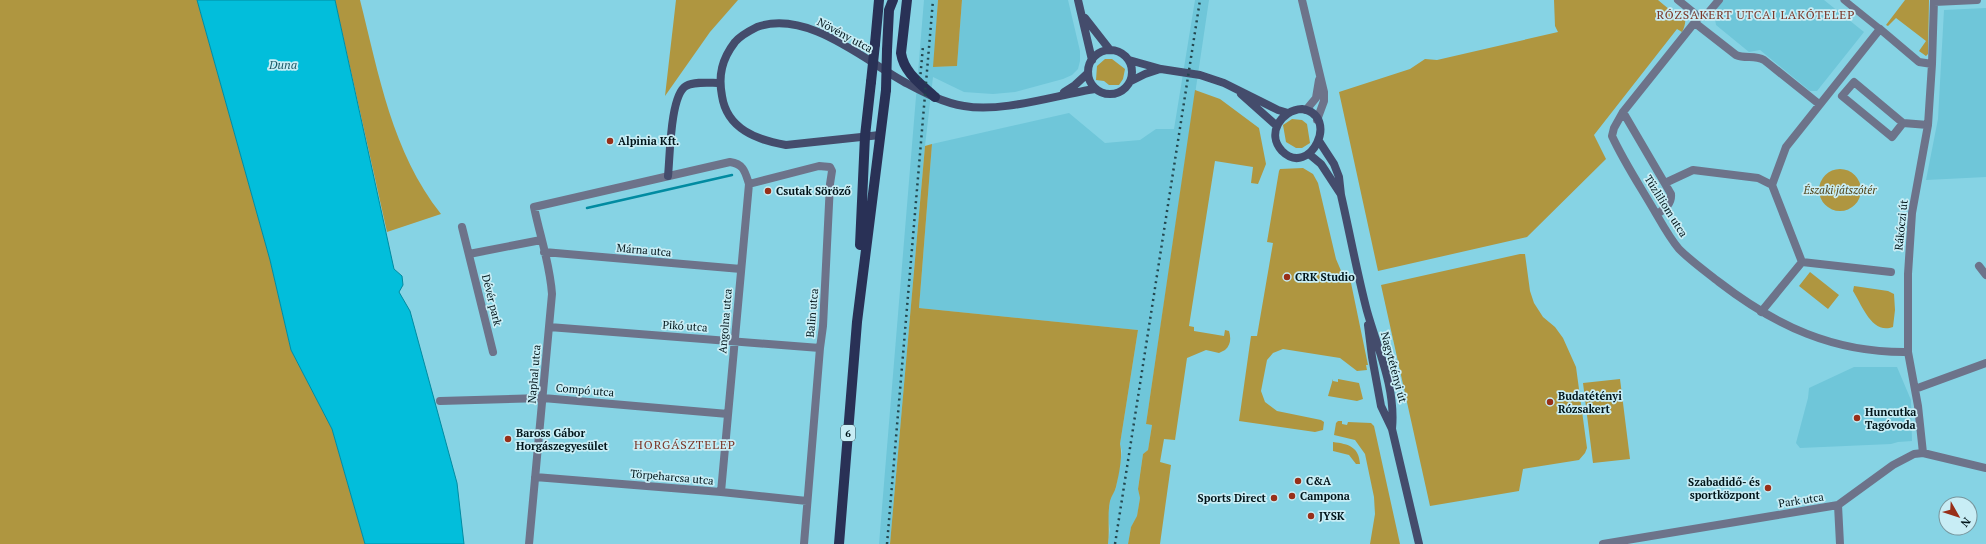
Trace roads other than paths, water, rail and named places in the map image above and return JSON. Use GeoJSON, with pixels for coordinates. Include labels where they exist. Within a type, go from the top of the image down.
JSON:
{"type":"FeatureCollection","features":[{"type":"Feature","properties":{"kind":"main road","name":"6"},"geometry":{"type":"LineString","coordinates":[[839,544],[857,322],[865,136],[879,0]]}},
{"type":"Feature","properties":{"kind":"main road","name":"6"},"geometry":{"type":"LineString","coordinates":[[857,322],[886,90],[889,10],[893,0]]}},
{"type":"Feature","properties":{"kind":"main road"},"geometry":{"type":"LineString","coordinates":[[907,0],[901,53],[902,61],[910,74],[935,97]]}},
{"type":"Feature","properties":{"kind":"main road"},"geometry":{"type":"LineString","coordinates":[[1078,0],[1092,60]]}},
{"type":"Feature","properties":{"kind":"main road"},"geometry":{"type":"LineString","coordinates":[[1082,14],[1110,50],[1097,54],[1092,60]]}},
{"type":"Feature","properties":{"kind":"main road","name":"Növény utca"},"geometry":{"type":"LineString","coordinates":[[880,135],[792,144],[761,139],[750,135],[733,120],[722,98],[719,76],[729,50],[741,36],[764,25],[790,24],[803,26],[829,37],[907,84],[935,97],[964,106],[990,108],[1095,89],[1105,94],[1116,94],[1128,87],[1131,81],[1145,74],[1161,69]]}},
{"type":"Feature","properties":{"kind":"main road","name":"Növény utca"},"geometry":{"type":"LineString","coordinates":[[1110,50],[1124,54],[1129,60],[1161,69],[1200,75],[1224,83],[1278,110],[1288,113]]}},
{"type":"Feature","properties":{"kind":"main road","name":"Növény utca"},"geometry":{"type":"LineString","coordinates":[[1058,95],[1075,85],[1088,72],[1092,60]]}},
{"type":"Feature","properties":{"kind":"main road"},"geometry":{"type":"LineString","coordinates":[[1129,60],[1133,74],[1131,81]]}},
{"type":"Feature","properties":{"kind":"main road"},"geometry":{"type":"LineString","coordinates":[[1088,72],[1089,78],[1095,89]]}},
{"type":"Feature","properties":{"kind":"main road"},"geometry":{"type":"LineString","coordinates":[[668,176],[675,106],[681,91],[686,86],[692,84],[720,83]]}},
{"type":"Feature","properties":{"kind":"main road","name":"Növény utca"},"geometry":{"type":"LineString","coordinates":[[1236,90],[1277,126]]}},
{"type":"Feature","properties":{"kind":"main road"},"geometry":{"type":"LineString","coordinates":[[1317,120],[1306,110],[1298,110],[1288,113],[1282,116],[1277,126],[1276,138],[1278,146],[1283,151],[1294,157],[1302,157],[1309,154],[1319,141]]}},
{"type":"Feature","properties":{"kind":"main road","name":"Nagytétényi út"},"geometry":{"type":"LineString","coordinates":[[1317,120],[1320,129],[1319,141],[1334,164],[1339,177],[1341,195],[1367,311],[1382,358],[1393,404],[1394,410],[1392,429]]}},
{"type":"Feature","properties":{"kind":"main road","name":"Nagytétényi út"},"geometry":{"type":"LineString","coordinates":[[1309,154],[1321,164],[1341,195]]}},
{"type":"Feature","properties":{"kind":"main road","name":"Nagytétényi út"},"geometry":{"type":"LineString","coordinates":[[1367,311],[1372,358],[1381,406],[1392,429],[1419,544]]}},
{"type":"Feature","properties":{"kind":"street","name":"Nagytétényi út"},"geometry":{"type":"LineString","coordinates":[[1302,0],[1324,92],[1324,101],[1317,120]]}},
{"type":"Feature","properties":{"kind":"street"},"geometry":{"type":"LineString","coordinates":[[1678,0],[1697,20],[1736,55],[1741,58],[1758,57],[1764,60],[1819,104]]}},
{"type":"Feature","properties":{"kind":"street","name":"Tűzliliom utca"},"geometry":{"type":"LineString","coordinates":[[1719,0],[1708,13],[1697,20],[1623,112],[1614,128],[1612,136],[1673,241],[1686,256],[1744,301],[1785,326],[1841,344],[1874,350],[1908,352]]}},
{"type":"Feature","properties":{"kind":"street"},"geometry":{"type":"LineString","coordinates":[[1844,0],[1919,62],[1932,64]]}},
{"type":"Feature","properties":{"kind":"street"},"geometry":{"type":"LineString","coordinates":[[1934,1],[1977,0]]}},
{"type":"Feature","properties":{"kind":"street","name":"Rákóczi út"},"geometry":{"type":"LineString","coordinates":[[1923,453],[1915,389],[1908,352],[1909,240],[1928,125],[1934,1]]}},
{"type":"Feature","properties":{"kind":"street"},"geometry":{"type":"LineString","coordinates":[[1772,186],[1786,147],[1880,29]]}},
{"type":"Feature","properties":{"kind":"street","name":"Nagytétényi út"},"geometry":{"type":"LineString","coordinates":[[1306,110],[1316,98],[1319,71]]}},
{"type":"Feature","properties":{"kind":"street"},"geometry":{"type":"LineString","coordinates":[[1842,96],[1854,82],[1903,123],[1928,125]]}},
{"type":"Feature","properties":{"kind":"street"},"geometry":{"type":"LineString","coordinates":[[1833,88],[1892,137],[1903,123]]}},
{"type":"Feature","properties":{"kind":"street"},"geometry":{"type":"LineString","coordinates":[[1623,112],[1671,194],[1672,200],[1665,210],[1657,214]]}},
{"type":"Feature","properties":{"kind":"street","name":"Angolna utca"},"geometry":{"type":"LineString","coordinates":[[668,176],[730,162],[738,163],[743,166],[748,184],[720,492]]}},
{"type":"Feature","properties":{"kind":"street","name":"Balin utca"},"geometry":{"type":"LineString","coordinates":[[748,184],[819,166],[830,167],[832,171],[830,184],[823,326],[804,544]]}},
{"type":"Feature","properties":{"kind":"street"},"geometry":{"type":"LineString","coordinates":[[1665,183],[1693,170],[1758,178],[1772,186],[1802,262]]}},
{"type":"Feature","properties":{"kind":"street","name":"Naphal utca"},"geometry":{"type":"LineString","coordinates":[[530,544],[552,294],[551,273],[544,252],[534,207],[668,176]]}},
{"type":"Feature","properties":{"kind":"street","name":"Dévér park"},"geometry":{"type":"LineString","coordinates":[[462,227],[493,352]]}},
{"type":"Feature","properties":{"kind":"street"},"geometry":{"type":"LineString","coordinates":[[469,254],[541,240]]}},
{"type":"Feature","properties":{"kind":"street","name":"Márna utca"},"geometry":{"type":"LineString","coordinates":[[544,252],[741,269]]}},
{"type":"Feature","properties":{"kind":"street"},"geometry":{"type":"LineString","coordinates":[[1802,262],[1891,272]]}},
{"type":"Feature","properties":{"kind":"street"},"geometry":{"type":"LineString","coordinates":[[1761,312],[1802,262]]}},
{"type":"Feature","properties":{"kind":"street"},"geometry":{"type":"LineString","coordinates":[[1979,266],[1986,276]]}},
{"type":"Feature","properties":{"kind":"street","name":"Pikó utca"},"geometry":{"type":"LineString","coordinates":[[549,327],[820,348]]}},
{"type":"Feature","properties":{"kind":"street"},"geometry":{"type":"LineString","coordinates":[[1915,389],[1986,363]]}},
{"type":"Feature","properties":{"kind":"street","name":"Compó utca"},"geometry":{"type":"LineString","coordinates":[[440,401],[543,398],[728,414]]}},
{"type":"Feature","properties":{"kind":"street"},"geometry":{"type":"LineString","coordinates":[[1923,453],[1986,468]]}},
{"type":"Feature","properties":{"kind":"street","name":"Park utca"},"geometry":{"type":"LineString","coordinates":[[1603,544],[1838,505],[1893,464],[1914,454],[1923,453]]}},
{"type":"Feature","properties":{"kind":"street","name":"Törpeharcsa utca"},"geometry":{"type":"LineString","coordinates":[[536,477],[720,492],[807,501]]}},
{"type":"Feature","properties":{"kind":"street"},"geometry":{"type":"LineString","coordinates":[[1838,505],[1840,544]]}},
{"type":"Feature","properties":{"kind":"water","name":"Duna"},"geometry":{"type":"Polygon","coordinates":[[[197,0],[335,0],[394,269],[402,276],[403,285],[399,292],[410,311],[457,483],[464,544],[365,544],[332,429],[291,350],[270,260],[197,0]]]}},
{"type":"Feature","properties":{"kind":"waterway"},"geometry":{"type":"LineString","coordinates":[[587,208],[732,175]]}},
{"type":"Feature","properties":{"kind":"railway"},"geometry":{"type":"LineString","coordinates":[[887,544],[933,0]]}},
{"type":"Feature","properties":{"kind":"railway"},"geometry":{"type":"LineString","coordinates":[[1115,544],[1200,0]]}},
{"type":"Feature","properties":{"kind":"railway"},"geometry":{"type":"LineString","coordinates":[[920,80],[923,46]]}},
{"type":"Feature","properties":{"kind":"place","name":"Alpinia Kft."},"geometry":{"type":"Point","coordinates":[610,141]}},
{"type":"Feature","properties":{"kind":"place","name":"Csutak Söröző"},"geometry":{"type":"Point","coordinates":[768,191]}},
{"type":"Feature","properties":{"kind":"place","name":"CRK Studio"},"geometry":{"type":"Point","coordinates":[1287,277]}},
{"type":"Feature","properties":{"kind":"place","name":"Budatétényi Rózsakert"},"geometry":{"type":"Point","coordinates":[1550,402]}},
{"type":"Feature","properties":{"kind":"place","name":"Huncutka Tagóvoda"},"geometry":{"type":"Point","coordinates":[1857,418]}},
{"type":"Feature","properties":{"kind":"place","name":"Baross Gábor Horgászegyesület"},"geometry":{"type":"Point","coordinates":[508,439]}},
{"type":"Feature","properties":{"kind":"place","name":"C&A"},"geometry":{"type":"Point","coordinates":[1298,481]}},
{"type":"Feature","properties":{"kind":"place","name":"Szabadidő- és sportközpont"},"geometry":{"type":"Point","coordinates":[1768,488]}},
{"type":"Feature","properties":{"kind":"place","name":"Campona"},"geometry":{"type":"Point","coordinates":[1292,496]}},
{"type":"Feature","properties":{"kind":"place","name":"Sports Direct"},"geometry":{"type":"Point","coordinates":[1274,498]}},
{"type":"Feature","properties":{"kind":"place","name":"JYSK"},"geometry":{"type":"Point","coordinates":[1311,516]}},
{"type":"Feature","properties":{"kind":"district","name":"RÓZSAKERT UTCAI LAKÓTELEP"},"geometry":{"type":"Point","coordinates":[1756,15]}},
{"type":"Feature","properties":{"kind":"district","name":"HORGÁSZTELEP"},"geometry":{"type":"Point","coordinates":[685,445]}},
{"type":"Feature","properties":{"kind":"park label","name":"Északi játszótér"},"geometry":{"type":"Point","coordinates":[1840,190]}}]}
